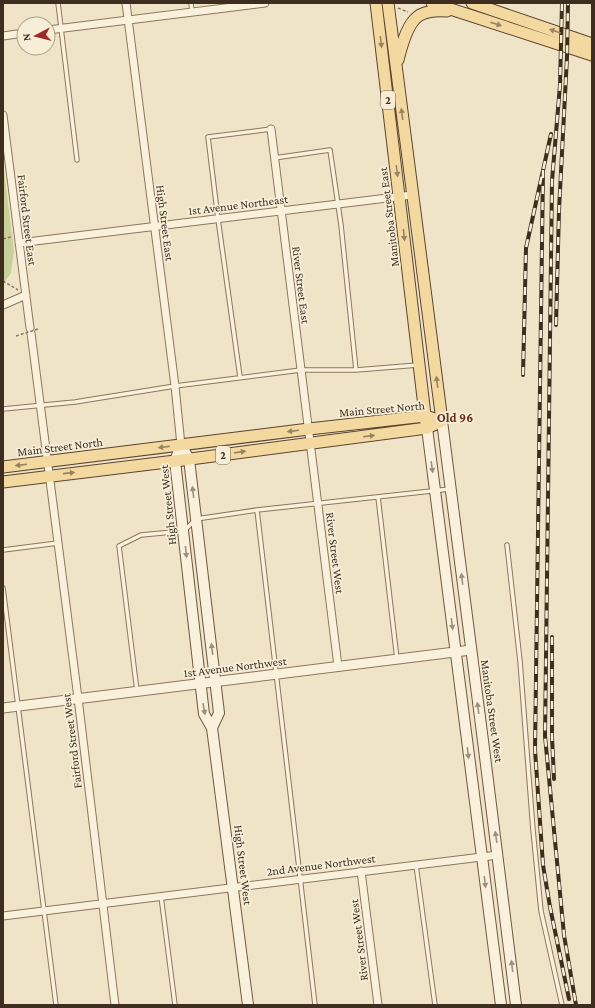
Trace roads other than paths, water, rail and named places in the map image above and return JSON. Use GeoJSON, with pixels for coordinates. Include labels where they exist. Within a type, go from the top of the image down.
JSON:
{"type":"FeatureCollection","features":[{"type":"Feature","properties":{"kind":"main road","name":"Manitoba Street East"},"geometry":{"type":"LineString","coordinates":[[376,3],[427,428]]}},
{"type":"Feature","properties":{"kind":"main road","name":"2"},"geometry":{"type":"LineString","coordinates":[[432,3],[592,55]]}},
{"type":"Feature","properties":{"kind":"main road"},"geometry":{"type":"LineString","coordinates":[[472,3],[592,44]]}},
{"type":"Feature","properties":{"kind":"main road","name":"2"},"geometry":{"type":"LineString","coordinates":[[393,6],[396,66],[412,195]]}},
{"type":"Feature","properties":{"kind":"main road","name":"2"},"geometry":{"type":"LineString","coordinates":[[396,66],[401,47],[415,19],[423,14],[438,10],[458,12]]}},
{"type":"Feature","properties":{"kind":"main road"},"geometry":{"type":"LineString","coordinates":[[412,195],[442,421]]}},
{"type":"Feature","properties":{"kind":"main road","name":"Main Street North"},"geometry":{"type":"LineString","coordinates":[[3,468],[309,429],[426,416],[442,421]]}},
{"type":"Feature","properties":{"kind":"main road","name":"Main Street North"},"geometry":{"type":"LineString","coordinates":[[3,482],[48,475],[175,461],[427,428],[442,421]]}},
{"type":"Feature","properties":{"kind":"main road","name":"Manitoba Street West"},"geometry":{"type":"LineString","coordinates":[[442,421],[516,1005]]}},
{"type":"Feature","properties":{"kind":"main road"},"geometry":{"type":"LineString","coordinates":[[427,428],[501,1005]]}},
{"type":"Feature","properties":{"kind":"main road","name":"High Street West"},"geometry":{"type":"LineString","coordinates":[[181,445],[189,459],[219,713],[212,728]]}},
{"type":"Feature","properties":{"kind":"main road","name":"High Street West"},"geometry":{"type":"LineString","coordinates":[[181,445],[175,461],[204,714],[212,728],[248,1005]]}},
{"type":"Feature","properties":{"kind":"street","name":"High Street East"},"geometry":{"type":"LineString","coordinates":[[126,3],[175,386],[181,445]]}},
{"type":"Feature","properties":{"kind":"street"},"geometry":{"type":"LineString","coordinates":[[56,29],[265,3]]}},
{"type":"Feature","properties":{"kind":"street"},"geometry":{"type":"LineString","coordinates":[[3,36],[16,34]]}},
{"type":"Feature","properties":{"kind":"street","name":"Fairford Street East"},"geometry":{"type":"LineString","coordinates":[[3,115],[48,475]]}},
{"type":"Feature","properties":{"kind":"street","name":"River Street East"},"geometry":{"type":"LineString","coordinates":[[271,129],[310,443]]}},
{"type":"Feature","properties":{"kind":"street","name":"1st Avenue Northeast"},"geometry":{"type":"LineString","coordinates":[[20,243],[412,195]]}},
{"type":"Feature","properties":{"kind":"street"},"geometry":{"type":"LineString","coordinates":[[3,305],[26,295]]}},
{"type":"Feature","properties":{"kind":"street","name":"River Street West"},"geometry":{"type":"LineString","coordinates":[[310,443],[338,666]]}},
{"type":"Feature","properties":{"kind":"street","name":"Fairford Street West"},"geometry":{"type":"LineString","coordinates":[[48,475],[78,698],[115,1005]]}},
{"type":"Feature","properties":{"kind":"street","name":"1st Avenue Northwest"},"geometry":{"type":"LineString","coordinates":[[3,708],[470,650]]}},
{"type":"Feature","properties":{"kind":"street","name":"2nd Avenue Northwest"},"geometry":{"type":"LineString","coordinates":[[3,916],[498,855]]}},
{"type":"Feature","properties":{"kind":"street","name":"River Street West"},"geometry":{"type":"LineString","coordinates":[[362,871],[378,1005]]}},
{"type":"Feature","properties":{"kind":"lane"},"geometry":{"type":"LineString","coordinates":[[58,3],[77,160]]}},
{"type":"Feature","properties":{"kind":"lane"},"geometry":{"type":"LineString","coordinates":[[191,3],[192,12]]}},
{"type":"Feature","properties":{"kind":"lane"},"geometry":{"type":"LineString","coordinates":[[240,377],[208,136],[271,129]]}},
{"type":"Feature","properties":{"kind":"lane"},"geometry":{"type":"LineString","coordinates":[[274,158],[330,150],[341,225],[356,370]]}},
{"type":"Feature","properties":{"kind":"lane"},"geometry":{"type":"LineString","coordinates":[[3,409],[75,402],[175,386],[301,370],[356,370],[419,364]]}},
{"type":"Feature","properties":{"kind":"lane"},"geometry":{"type":"LineString","coordinates":[[137,692],[119,546],[141,535],[184,531],[196,518],[451,489]]}},
{"type":"Feature","properties":{"kind":"lane"},"geometry":{"type":"LineString","coordinates":[[378,497],[397,659]]}},
{"type":"Feature","properties":{"kind":"lane"},"geometry":{"type":"LineString","coordinates":[[257,510],[315,1005]]}},
{"type":"Feature","properties":{"kind":"lane"},"geometry":{"type":"LineString","coordinates":[[3,550],[58,543]]}},
{"type":"Feature","properties":{"kind":"lane"},"geometry":{"type":"LineString","coordinates":[[507,545],[520,661],[541,911],[562,1005]]}},
{"type":"Feature","properties":{"kind":"lane"},"geometry":{"type":"LineString","coordinates":[[3,588],[56,1005]]}},
{"type":"Feature","properties":{"kind":"lane"},"geometry":{"type":"LineString","coordinates":[[416,865],[435,1005]]}},
{"type":"Feature","properties":{"kind":"lane"},"geometry":{"type":"LineString","coordinates":[[161,896],[175,1005]]}},
{"type":"Feature","properties":{"kind":"railway"},"geometry":{"type":"LineString","coordinates":[[562,3],[560,85],[552,181],[545,736],[564,935],[576,1005]]}},
{"type":"Feature","properties":{"kind":"railway"},"geometry":{"type":"LineString","coordinates":[[556,325],[559,210],[567,57],[568,3]]}},
{"type":"Feature","properties":{"kind":"railway"},"geometry":{"type":"LineString","coordinates":[[523,375],[526,248],[551,134]]}},
{"type":"Feature","properties":{"kind":"railway"},"geometry":{"type":"LineString","coordinates":[[543,170],[535,750],[543,865],[569,999]]}},
{"type":"Feature","properties":{"kind":"railway"},"geometry":{"type":"LineString","coordinates":[[552,637],[552,737],[554,779]]}},
{"type":"Feature","properties":{"kind":"district","name":"Old 96"},"geometry":{"type":"Point","coordinates":[455,417]}}]}
